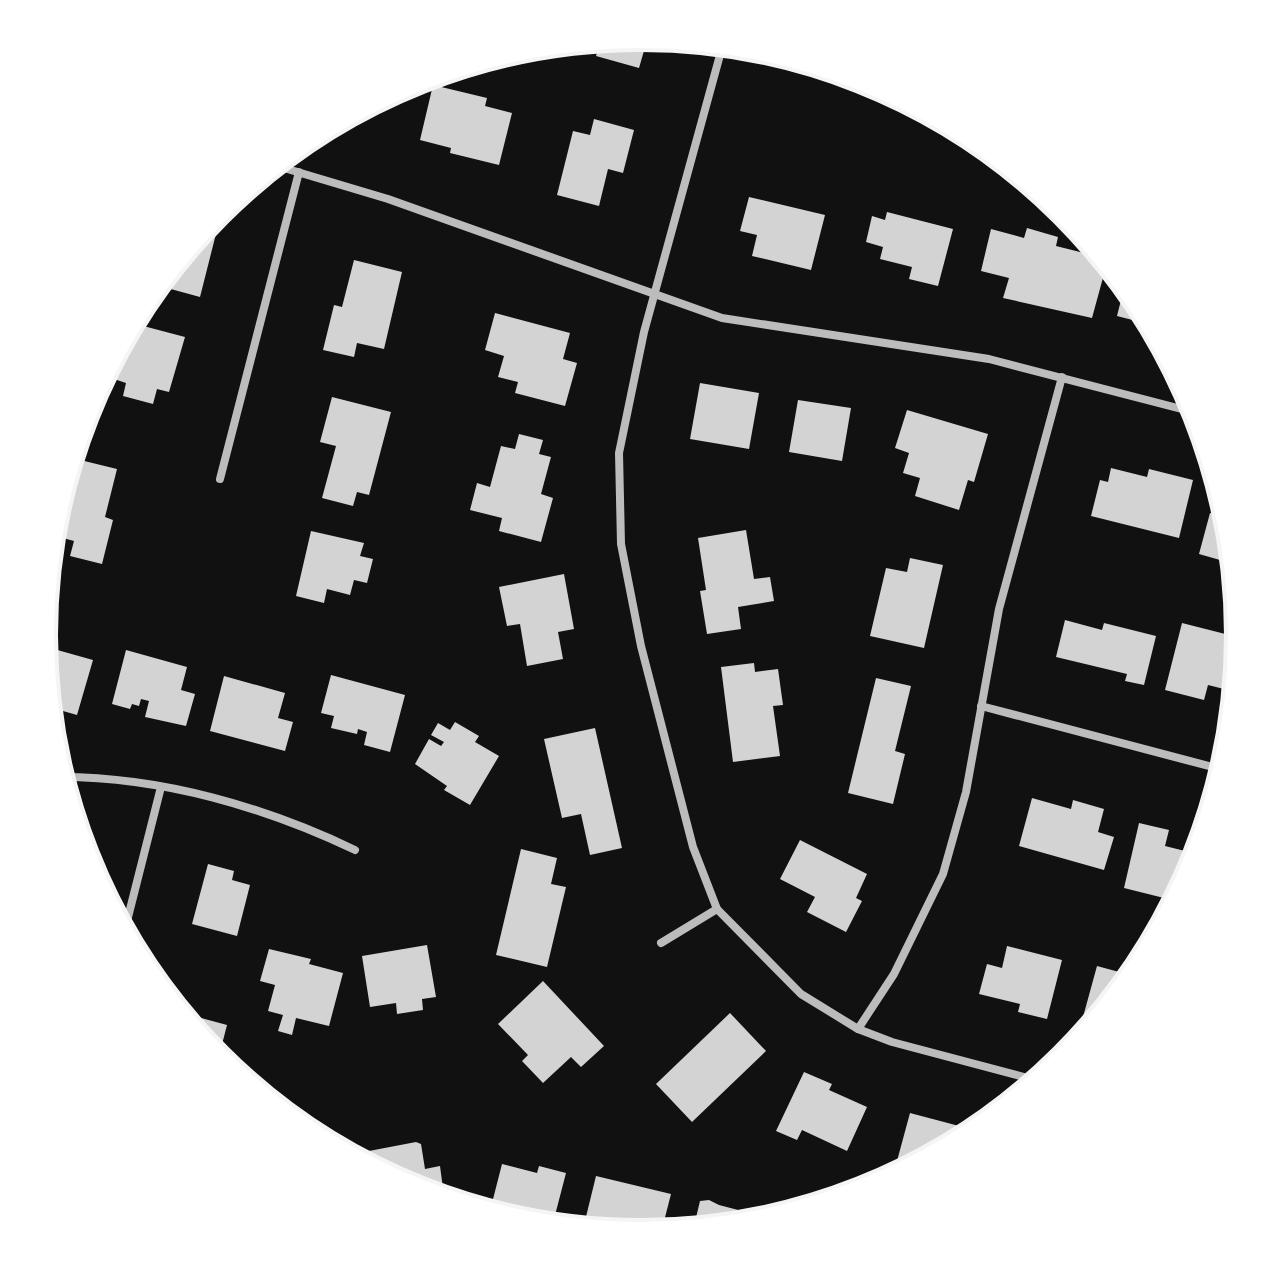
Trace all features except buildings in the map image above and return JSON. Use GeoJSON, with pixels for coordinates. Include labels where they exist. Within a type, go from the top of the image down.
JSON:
{"type":"FeatureCollection","features":[{"type":"Feature","properties":{"kind":"street"},"geometry":{"type":"LineString","coordinates":[[720,55],[654,295],[619,453],[621,544],[641,646],[693,847],[717,909],[801,994],[858,1029],[892,1042],[1026,1078]]}},
{"type":"Feature","properties":{"kind":"street"},"geometry":{"type":"LineString","coordinates":[[288,169],[388,199],[722,318],[989,359],[1181,409]]}},
{"type":"Feature","properties":{"kind":"street"},"geometry":{"type":"LineString","coordinates":[[220,479],[299,172]]}},
{"type":"Feature","properties":{"kind":"street"},"geometry":{"type":"LineString","coordinates":[[858,1029],[894,974],[943,874],[966,792],[999,609],[1062,377]]}},
{"type":"Feature","properties":{"kind":"street"},"geometry":{"type":"LineString","coordinates":[[981,706],[1212,767]]}},
{"type":"Feature","properties":{"kind":"street"},"geometry":{"type":"LineString","coordinates":[[74,777],[125,779],[292,820],[355,850]]}},
{"type":"Feature","properties":{"kind":"street"},"geometry":{"type":"LineString","coordinates":[[128,917],[161,787]]}},
{"type":"Feature","properties":{"kind":"street"},"geometry":{"type":"LineString","coordinates":[[661,943],[717,909]]}}]}
